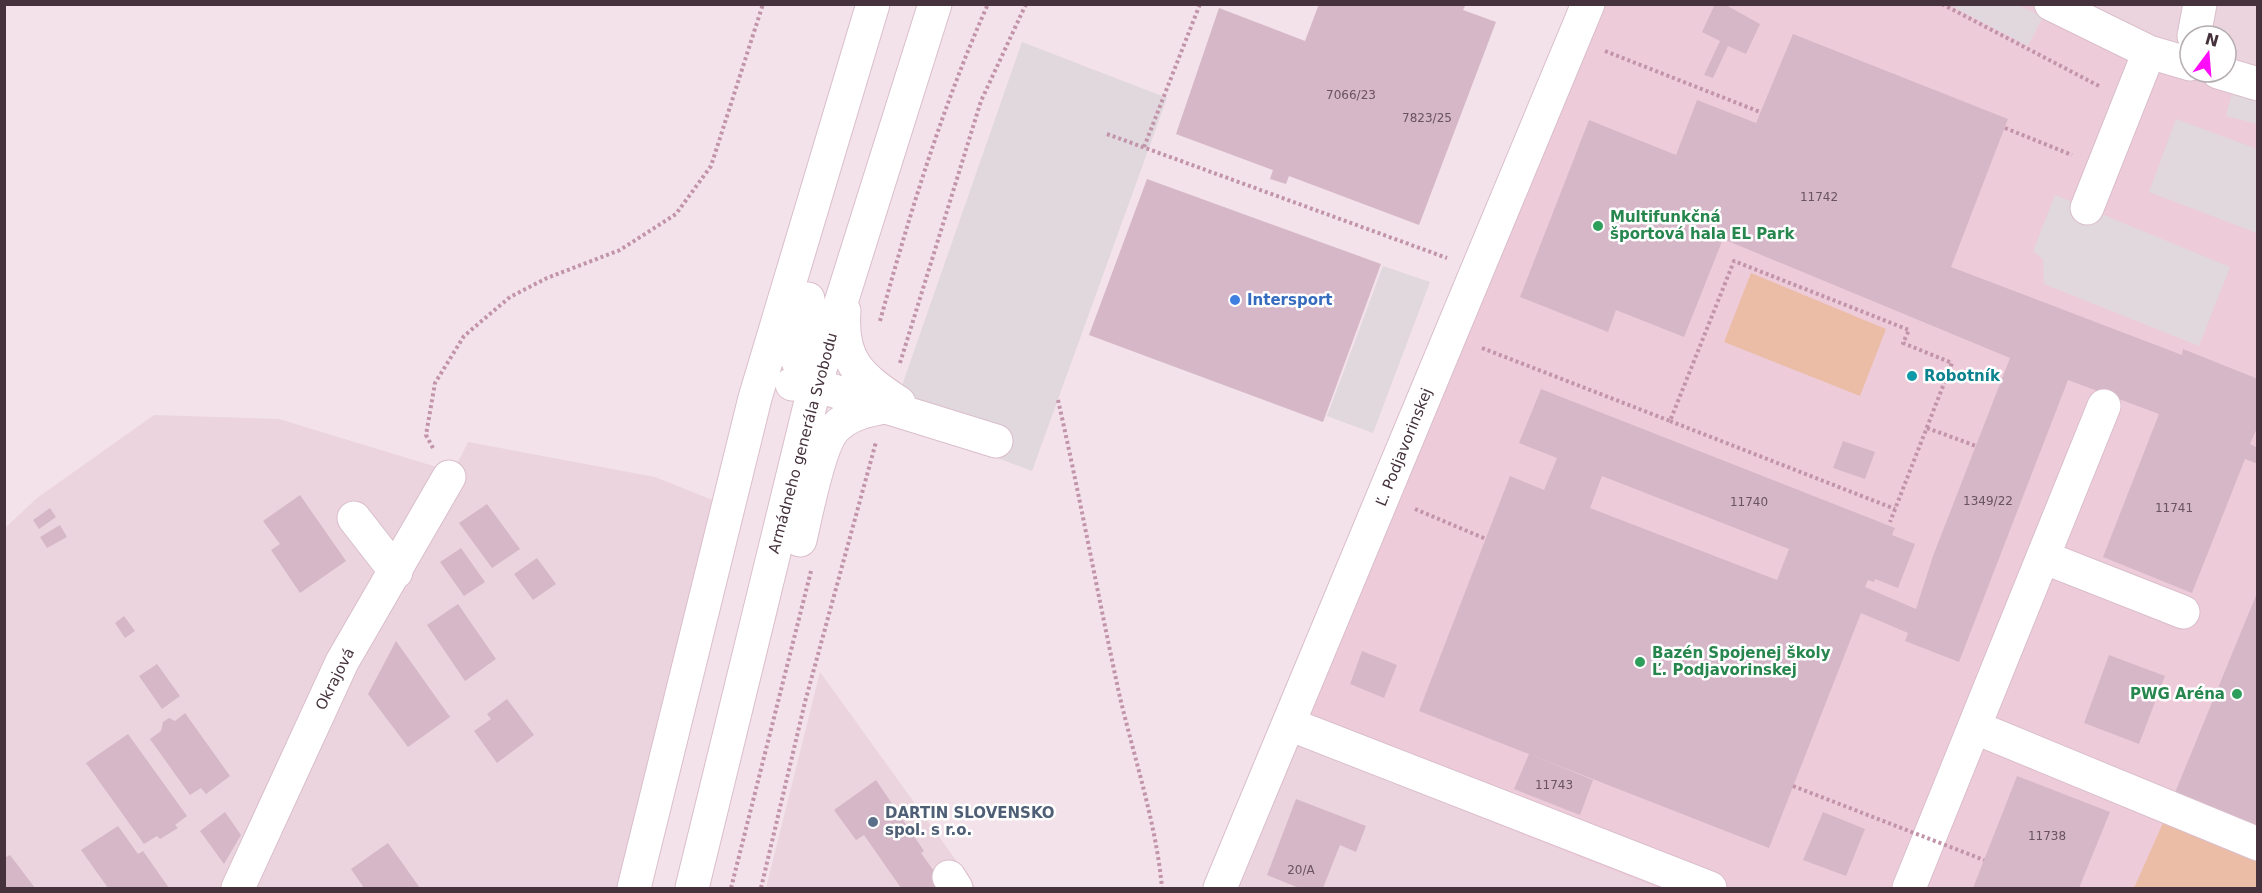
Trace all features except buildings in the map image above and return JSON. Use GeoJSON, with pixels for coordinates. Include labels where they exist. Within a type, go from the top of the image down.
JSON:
{"type":"FeatureCollection","features":[{"type":"Feature","properties":{"kind":"street"},"geometry":{"type":"LineString","coordinates":[[634,888],[754,398],[873,4]]}},
{"type":"Feature","properties":{"kind":"street","name":"Armádneho generála Svobodu"},"geometry":{"type":"LineString","coordinates":[[693,888],[815,385],[935,4]]}},
{"type":"Feature","properties":{"kind":"street","name":"Ľ. Podjavorinskej"},"geometry":{"type":"LineString","coordinates":[[1220,888],[1588,4]]}},
{"type":"Feature","properties":{"kind":"street"},"geometry":{"type":"LineString","coordinates":[[2051,4],[2149,52],[2178,56]]}},
{"type":"Feature","properties":{"kind":"street"},"geometry":{"type":"LineString","coordinates":[[2199,24],[2200,4]]}},
{"type":"Feature","properties":{"kind":"street"},"geometry":{"type":"LineString","coordinates":[[2086,208],[2149,52]]}},
{"type":"Feature","properties":{"kind":"street"},"geometry":{"type":"LineString","coordinates":[[815,385],[801,371],[794,357],[796,340],[844,176],[858,54]]}},
{"type":"Feature","properties":{"kind":"street"},"geometry":{"type":"LineString","coordinates":[[2238,76],[2258,84]]}},
{"type":"Feature","properties":{"kind":"street"},"geometry":{"type":"LineString","coordinates":[[846,285],[843,331],[849,361],[872,386],[923,419]]}},
{"type":"Feature","properties":{"kind":"street"},"geometry":{"type":"LineString","coordinates":[[754,398],[782,384],[815,385],[996,441]]}},
{"type":"Feature","properties":{"kind":"street"},"geometry":{"type":"LineString","coordinates":[[1909,888],[2104,406]]}},
{"type":"Feature","properties":{"kind":"street"},"geometry":{"type":"LineString","coordinates":[[754,636],[797,550],[824,447],[834,429],[862,411],[886,407]]}},
{"type":"Feature","properties":{"kind":"street","name":"Okrajová"},"geometry":{"type":"LineString","coordinates":[[238,888],[342,662],[449,477]]}},
{"type":"Feature","properties":{"kind":"street"},"geometry":{"type":"LineString","coordinates":[[354,518],[396,572]]}},
{"type":"Feature","properties":{"kind":"street"},"geometry":{"type":"LineString","coordinates":[[2043,556],[2182,612]]}},
{"type":"Feature","properties":{"kind":"street"},"geometry":{"type":"LineString","coordinates":[[1289,724],[1710,888]]}},
{"type":"Feature","properties":{"kind":"street"},"geometry":{"type":"LineString","coordinates":[[1974,727],[2258,843]]}},
{"type":"Feature","properties":{"kind":"path"},"geometry":{"type":"LineString","coordinates":[[449,477],[426,435],[435,383],[464,336],[510,297],[547,278],[620,250],[676,214],[711,166],[763,4]]}},
{"type":"Feature","properties":{"kind":"path"},"geometry":{"type":"LineString","coordinates":[[1144,147],[1200,4]]}},
{"type":"Feature","properties":{"kind":"path"},"geometry":{"type":"LineString","coordinates":[[1942,4],[2129,102]]}},
{"type":"Feature","properties":{"kind":"path"},"geometry":{"type":"LineString","coordinates":[[1574,39],[1760,112]]}},
{"type":"Feature","properties":{"kind":"path"},"geometry":{"type":"LineString","coordinates":[[2005,128],[2103,167]]}},
{"type":"Feature","properties":{"kind":"path"},"geometry":{"type":"LineString","coordinates":[[1107,134],[1478,269]]}},
{"type":"Feature","properties":{"kind":"path"},"geometry":{"type":"LineString","coordinates":[[1670,421],[1734,261],[1909,330],[1903,344],[1952,363],[1890,522]]}},
{"type":"Feature","properties":{"kind":"path"},"geometry":{"type":"LineString","coordinates":[[1450,336],[1895,509]]}},
{"type":"Feature","properties":{"kind":"path"},"geometry":{"type":"LineString","coordinates":[[1058,400],[1087,527],[1119,693],[1160,858],[1162,888]]}},
{"type":"Feature","properties":{"kind":"path"},"geometry":{"type":"LineString","coordinates":[[1927,428],[1976,446]]}},
{"type":"Feature","properties":{"kind":"path"},"geometry":{"type":"LineString","coordinates":[[1384,496],[1486,539]]}},
{"type":"Feature","properties":{"kind":"path"},"geometry":{"type":"LineString","coordinates":[[1793,786],[1984,860]]}},
{"type":"Feature","properties":{"kind":"shaded area"},"geometry":{"type":"Polygon","coordinates":[[[1590,5],[2040,5],[2178,53],[2178,84],[2238,84],[2238,74],[2257,81],[2257,888],[1658,888],[1291,742],[1590,5]]]}},
{"type":"Feature","properties":{"kind":"shaded area"},"geometry":{"type":"Polygon","coordinates":[[[1949,5],[2018,5],[2043,17],[2028,46],[1949,5]]]}},
{"type":"Feature","properties":{"kind":"shaded area"},"geometry":{"type":"Polygon","coordinates":[[[2039,5],[2257,5],[2257,83],[2238,76],[2238,24],[2178,24],[2178,62],[2039,5]]]}},
{"type":"Feature","properties":{"kind":"shaded area"},"geometry":{"type":"Polygon","coordinates":[[[1022,42],[1167,98],[1032,471],[891,417],[1022,42]]]}},
{"type":"Feature","properties":{"kind":"shaded area"},"geometry":{"type":"Polygon","coordinates":[[[2233,89],[2257,95],[2257,124],[2226,116],[2233,89]]]}},
{"type":"Feature","properties":{"kind":"shaded area"},"geometry":{"type":"Polygon","coordinates":[[[2176,119],[2257,149],[2257,233],[2149,192],[2176,119]]]}},
{"type":"Feature","properties":{"kind":"shaded area"},"geometry":{"type":"Polygon","coordinates":[[[2055,195],[2230,267],[2199,346],[2044,284],[2043,259],[2033,251],[2055,195]]]}},
{"type":"Feature","properties":{"kind":"shaded area"},"geometry":{"type":"Polygon","coordinates":[[[1383,266],[1430,282],[1373,433],[1327,416],[1383,266]]]}},
{"type":"Feature","properties":{"kind":"shaded area"},"geometry":{"type":"Polygon","coordinates":[[[1751,273],[1886,329],[1860,396],[1724,342],[1751,273]]]}},
{"type":"Feature","properties":{"kind":"shaded area"},"geometry":{"type":"Polygon","coordinates":[[[154,415],[279,419],[453,472],[468,442],[655,477],[715,501],[618,888],[5,888],[5,528],[37,498],[154,415]]]}},
{"type":"Feature","properties":{"kind":"shaded area"},"geometry":{"type":"Polygon","coordinates":[[[820,672],[976,888],[766,888],[820,672]]]}},
{"type":"Feature","properties":{"kind":"shaded area"},"geometry":{"type":"Polygon","coordinates":[[[1291,742],[1666,888],[1230,888],[1291,742]]]}},
{"type":"Feature","properties":{"kind":"shaded area"},"geometry":{"type":"Polygon","coordinates":[[[2171,805],[2257,844],[2257,888],[2134,888],[2171,805]]]}},
{"type":"Feature","properties":{"kind":"place","name":"Multifunkčná športová hala EL Park"},"geometry":{"type":"Point","coordinates":[1598,226]}},
{"type":"Feature","properties":{"kind":"place","name":"Intersport"},"geometry":{"type":"Point","coordinates":[1235,300]}},
{"type":"Feature","properties":{"kind":"place","name":"Robotník"},"geometry":{"type":"Point","coordinates":[1912,376]}},
{"type":"Feature","properties":{"kind":"place","name":"Bazén Spojenej školy Ľ. Podjavorinskej"},"geometry":{"type":"Point","coordinates":[1640,662]}},
{"type":"Feature","properties":{"kind":"place","name":"PWG Aréna"},"geometry":{"type":"Point","coordinates":[2237,694]}},
{"type":"Feature","properties":{"kind":"place","name":"DARTIN SLOVENSKO spol. s r.o."},"geometry":{"type":"Point","coordinates":[873,822]}}]}
